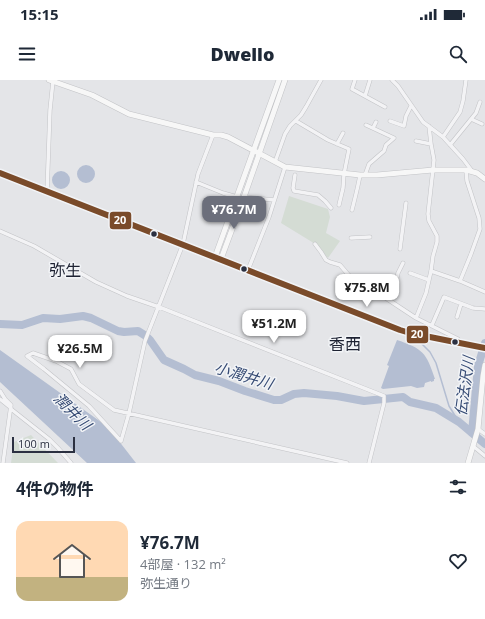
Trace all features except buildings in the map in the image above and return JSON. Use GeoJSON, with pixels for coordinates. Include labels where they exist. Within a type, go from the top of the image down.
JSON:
{"type":"FeatureCollection","features":[{"type":"Feature","properties":{"kind":"street"},"geometry":{"type":"LineString","coordinates":[[47,192],[52,80],[92,95],[130,114],[213,135],[228,137],[259,154],[296,171],[362,175],[433,170],[469,170],[477,173],[485,179]]}},
{"type":"Feature","properties":{"kind":"street"},"geometry":{"type":"LineString","coordinates":[[218,258],[237,197],[279,80]]}},
{"type":"Feature","properties":{"kind":"street"},"geometry":{"type":"LineString","coordinates":[[218,258],[244,197],[285,80]]}},
{"type":"Feature","properties":{"kind":"street"},"geometry":{"type":"LineString","coordinates":[[275,162],[283,137],[290,126],[306,108],[321,80]]}},
{"type":"Feature","properties":{"kind":"street"},"geometry":{"type":"LineString","coordinates":[[354,80],[352,89],[385,107]]}},
{"type":"Feature","properties":{"kind":"street"},"geometry":{"type":"LineString","coordinates":[[365,96],[370,80]]}},
{"type":"Feature","properties":{"kind":"street"},"geometry":{"type":"LineString","coordinates":[[392,80],[398,86],[423,122],[443,137],[463,159],[469,170],[467,181],[479,218],[480,229],[472,254],[460,281]]}},
{"type":"Feature","properties":{"kind":"street"},"geometry":{"type":"LineString","coordinates":[[443,137],[460,112],[466,80]]}},
{"type":"Feature","properties":{"kind":"street"},"geometry":{"type":"LineString","coordinates":[[450,145],[476,113],[480,102]]}},
{"type":"Feature","properties":{"kind":"street"},"geometry":{"type":"LineString","coordinates":[[390,120],[404,126],[406,116],[411,106]]}},
{"type":"Feature","properties":{"kind":"street"},"geometry":{"type":"LineString","coordinates":[[471,119],[482,124]]}},
{"type":"Feature","properties":{"kind":"street"},"geometry":{"type":"LineString","coordinates":[[296,121],[328,140],[349,149],[339,205]]}},
{"type":"Feature","properties":{"kind":"street"},"geometry":{"type":"LineString","coordinates":[[373,128],[376,122]]}},
{"type":"Feature","properties":{"kind":"street"},"geometry":{"type":"LineString","coordinates":[[352,210],[362,175],[369,164],[384,151],[386,145],[394,138],[366,125]]}},
{"type":"Feature","properties":{"kind":"street"},"geometry":{"type":"LineString","coordinates":[[416,318],[426,293],[437,242],[437,236],[429,221],[428,214],[434,160],[429,126]]}},
{"type":"Feature","properties":{"kind":"street"},"geometry":{"type":"LineString","coordinates":[[337,144],[343,133]]}},
{"type":"Feature","properties":{"kind":"street"},"geometry":{"type":"LineString","coordinates":[[213,135],[199,170],[183,244],[145,341],[129,413],[121,441],[89,406],[44,368],[27,356],[33,353],[61,363],[71,369],[79,384],[114,410],[129,413],[347,463]]}},
{"type":"Feature","properties":{"kind":"street"},"geometry":{"type":"LineString","coordinates":[[416,141],[431,144]]}},
{"type":"Feature","properties":{"kind":"street"},"geometry":{"type":"LineString","coordinates":[[248,270],[269,217],[285,167]]}},
{"type":"Feature","properties":{"kind":"street"},"geometry":{"type":"LineString","coordinates":[[296,171],[293,188],[294,191],[318,195],[331,208]]}},
{"type":"Feature","properties":{"kind":"street"},"geometry":{"type":"LineString","coordinates":[[0,173],[400,330],[485,348]]}},
{"type":"Feature","properties":{"kind":"street"},"geometry":{"type":"LineString","coordinates":[[196,182],[237,197]]}},
{"type":"Feature","properties":{"kind":"street"},"geometry":{"type":"LineString","coordinates":[[244,197],[274,200]]}},
{"type":"Feature","properties":{"kind":"street"},"geometry":{"type":"LineString","coordinates":[[400,249],[406,203]]}},
{"type":"Feature","properties":{"kind":"street"},"geometry":{"type":"LineString","coordinates":[[0,230],[34,246],[96,282],[127,296],[159,307],[384,396],[384,403],[369,463]]}},
{"type":"Feature","properties":{"kind":"street"},"geometry":{"type":"LineString","coordinates":[[351,238],[370,237]]}},
{"type":"Feature","properties":{"kind":"street"},"geometry":{"type":"LineString","coordinates":[[315,244],[326,260],[340,266],[352,278],[416,318],[452,336],[459,342]]}},
{"type":"Feature","properties":{"kind":"street"},"geometry":{"type":"LineString","coordinates":[[389,300],[394,290],[398,273],[404,263]]}},
{"type":"Feature","properties":{"kind":"street"},"geometry":{"type":"LineString","coordinates":[[431,271],[485,292]]}},
{"type":"Feature","properties":{"kind":"street"},"geometry":{"type":"LineString","coordinates":[[410,273],[429,280]]}},
{"type":"Feature","properties":{"kind":"street"},"geometry":{"type":"LineString","coordinates":[[432,325],[444,297],[473,308],[485,309]]}},
{"type":"Feature","properties":{"kind":"street"},"geometry":{"type":"LineString","coordinates":[[457,316],[461,304]]}},
{"type":"Feature","properties":{"kind":"street"},"geometry":{"type":"LineString","coordinates":[[468,463],[483,408],[485,365]]}},
{"type":"Feature","properties":{"kind":"street"},"geometry":{"type":"LineString","coordinates":[[0,391],[11,405],[3,463]]}},
{"type":"Feature","properties":{"kind":"street"},"geometry":{"type":"LineString","coordinates":[[0,399],[49,439],[71,463]]}},
{"type":"Feature","properties":{"kind":"street"},"geometry":{"type":"LineString","coordinates":[[478,430],[485,434]]}},
{"type":"Feature","properties":{"kind":"street"},"geometry":{"type":"LineString","coordinates":[[0,444],[5,443]]}},
{"type":"Feature","properties":{"kind":"street"},"geometry":{"type":"LineString","coordinates":[[473,446],[485,456]]}},
{"type":"Feature","properties":{"kind":"shaded area"},"geometry":{"type":"Polygon","coordinates":[[[289,196],[328,209],[330,217],[326,233],[340,241],[328,258],[312,242],[281,223],[289,196]]]}},
{"type":"Feature","properties":{"kind":"shaded area"},"geometry":{"type":"Polygon","coordinates":[[[31,435],[58,463],[11,463],[14,442],[31,435]]]}},
{"type":"Feature","properties":{"kind":"water"},"geometry":{"type":"Polygon","coordinates":[[[86,165],[92,168],[95,174],[92,180],[86,183],[80,180],[77,174],[80,168],[86,165]]]}},
{"type":"Feature","properties":{"kind":"water"},"geometry":{"type":"Polygon","coordinates":[[[61,171],[67,174],[70,180],[67,186],[61,189],[55,186],[52,180],[55,174],[61,171]]]}},
{"type":"Feature","properties":{"kind":"water"},"geometry":{"type":"Polygon","coordinates":[[[397,340],[413,346],[426,357],[435,379],[434,381],[425,383],[424,387],[417,388],[411,386],[381,388],[389,366],[387,365],[397,340]]]}},
{"type":"Feature","properties":{"kind":"water","name":"潤井川"},"geometry":{"type":"Polygon","coordinates":[[[0,350],[108,427],[136,463],[87,463],[0,382],[0,350]]]}},
{"type":"Feature","properties":{"kind":"waterway","name":"小潤井川"},"geometry":{"type":"LineString","coordinates":[[0,324],[22,325],[43,318],[60,319],[83,316],[91,318],[118,331],[138,331],[150,340],[164,360],[195,375],[219,381],[245,391],[274,400],[281,400],[294,394],[304,393],[337,396],[364,401],[403,397],[410,402],[436,408],[459,422],[485,444]]}},
{"type":"Feature","properties":{"kind":"waterway"},"geometry":{"type":"LineString","coordinates":[[413,340],[421,343],[430,352],[436,363],[449,406],[459,422]]}},
{"type":"Feature","properties":{"kind":"waterway","name":"伝法沢川"},"geometry":{"type":"LineString","coordinates":[[472,433],[478,366],[485,343]]}},
{"type":"Feature","properties":{"kind":"transit line","name":"20"},"geometry":{"type":"LineString","coordinates":[[0,173],[400,330],[485,348]]}},
{"type":"Feature","properties":{"kind":"district","name":"弥生"},"geometry":{"type":"Point","coordinates":[65,270]}},
{"type":"Feature","properties":{"kind":"district","name":"香西"},"geometry":{"type":"Point","coordinates":[345,344]}}]}
